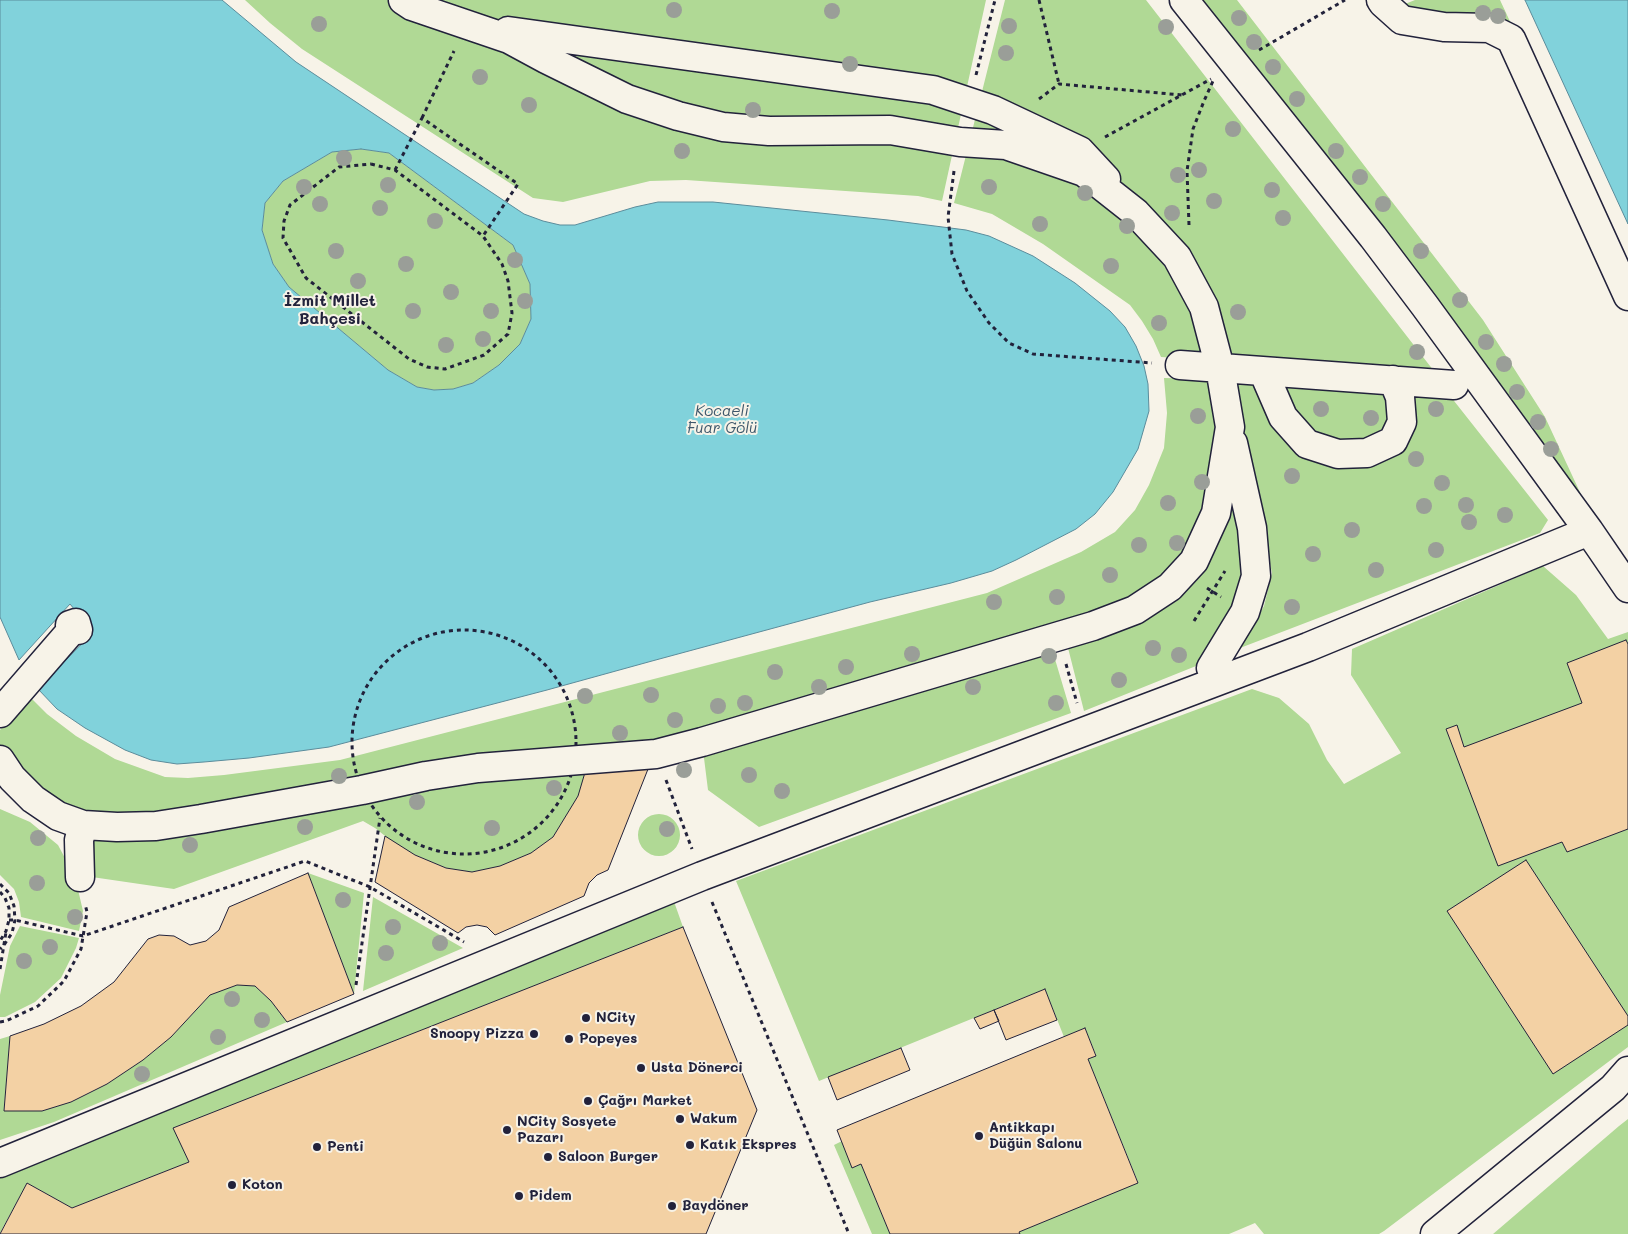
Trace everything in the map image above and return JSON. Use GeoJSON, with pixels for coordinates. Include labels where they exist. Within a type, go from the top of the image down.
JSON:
{"type":"FeatureCollection","features":[{"type":"Feature","properties":{"kind":"street"},"geometry":{"type":"LineString","coordinates":[[403,0],[412,6],[508,39],[628,99],[678,116],[723,127],[769,131],[890,130],[960,142],[1006,145],[1084,172],[1136,213]]}},
{"type":"Feature","properties":{"kind":"street"},"geometry":{"type":"LineString","coordinates":[[1184,0],[1390,260],[1628,588]]}},
{"type":"Feature","properties":{"kind":"street"},"geometry":{"type":"LineString","coordinates":[[1381,0],[1402,20],[1444,27],[1489,28],[1511,39],[1628,296]]}},
{"type":"Feature","properties":{"kind":"street"},"geometry":{"type":"LineString","coordinates":[[466,25],[933,90],[994,110],[1080,151],[1177,257],[1204,308],[1220,368],[1230,427],[1252,528],[1256,576],[1245,612],[1211,668]]}},
{"type":"Feature","properties":{"kind":"street"},"geometry":{"type":"LineString","coordinates":[[1180,365],[1454,385]]}},
{"type":"Feature","properties":{"kind":"street"},"geometry":{"type":"LineString","coordinates":[[1264,371],[1283,417],[1307,444],[1338,454],[1367,453],[1393,441],[1402,422],[1400,397],[1393,380]]}},
{"type":"Feature","properties":{"kind":"street"},"geometry":{"type":"LineString","coordinates":[[4,776],[58,816],[83,825],[117,827],[156,826],[478,768],[656,754],[702,742],[1093,626],[1135,610],[1170,587],[1194,561],[1216,513],[1230,427]]}},
{"type":"Feature","properties":{"kind":"street"},"geometry":{"type":"LineString","coordinates":[[0,1163],[702,876],[1308,647],[1588,531]]}},
{"type":"Feature","properties":{"kind":"street"},"geometry":{"type":"LineString","coordinates":[[0,713],[71,631]]}},
{"type":"Feature","properties":{"kind":"street"},"geometry":{"type":"LineString","coordinates":[[80,877],[79,840],[83,825]]}},
{"type":"Feature","properties":{"kind":"street"},"geometry":{"type":"LineString","coordinates":[[1435,1234],[1613,1088],[1628,1071]]}},
{"type":"Feature","properties":{"kind":"path"},"geometry":{"type":"LineString","coordinates":[[1039,0],[1059,84],[1182,95]]}},
{"type":"Feature","properties":{"kind":"path"},"geometry":{"type":"LineString","coordinates":[[1234,64],[1345,0]]}},
{"type":"Feature","properties":{"kind":"path"},"geometry":{"type":"LineString","coordinates":[[395,170],[466,25]]}},
{"type":"Feature","properties":{"kind":"path"},"geometry":{"type":"LineString","coordinates":[[1080,151],[1216,76],[1193,128],[1186,171],[1190,230]]}},
{"type":"Feature","properties":{"kind":"path"},"geometry":{"type":"LineString","coordinates":[[422,118],[518,184],[484,236]]}},
{"type":"Feature","properties":{"kind":"path"},"geometry":{"type":"LineString","coordinates":[[371,164],[395,170],[484,236],[502,264],[508,281],[512,313],[508,334],[484,355],[445,369],[427,367],[409,359],[306,278],[284,238],[284,221],[290,205],[339,167],[371,164]]}},
{"type":"Feature","properties":{"kind":"path"},"geometry":{"type":"LineString","coordinates":[[954,170],[948,217],[952,254],[967,291],[989,322],[1009,343],[1033,354],[1180,365]]}},
{"type":"Feature","properties":{"kind":"path"},"geometry":{"type":"LineString","coordinates":[[1194,622],[1230,564]]}},
{"type":"Feature","properties":{"kind":"path"},"geometry":{"type":"LineString","coordinates":[[1184,572],[1245,612]]}},
{"type":"Feature","properties":{"kind":"path"},"geometry":{"type":"LineString","coordinates":[[462,628],[499,634],[532,650],[554,673],[569,701],[578,748],[569,785],[549,818],[519,841],[484,854],[446,854],[410,841],[380,818],[362,790],[354,757],[354,713],[369,680],[394,652],[426,634],[462,628]]}},
{"type":"Feature","properties":{"kind":"path"},"geometry":{"type":"LineString","coordinates":[[1059,636],[1079,709]]}},
{"type":"Feature","properties":{"kind":"path"},"geometry":{"type":"LineString","coordinates":[[656,754],[702,876],[849,1234]]}},
{"type":"Feature","properties":{"kind":"path"},"geometry":{"type":"LineString","coordinates":[[355,990],[380,818]]}},
{"type":"Feature","properties":{"kind":"path"},"geometry":{"type":"LineString","coordinates":[[9,920],[83,936],[305,860],[370,887],[468,945]]}},
{"type":"Feature","properties":{"kind":"path"},"geometry":{"type":"LineString","coordinates":[[0,1022],[38,1006],[64,981],[81,948],[87,912],[80,877]]}},
{"type":"Feature","properties":{"kind":"path"},"geometry":{"type":"LineString","coordinates":[[0,884],[9,894],[14,906],[15,920],[12,933],[0,948]]}},
{"type":"Feature","properties":{"kind":"path"},"geometry":{"type":"LineString","coordinates":[[0,892],[9,908],[9,920],[0,968]]}},
{"type":"Feature","properties":{"kind":"path"},"geometry":{"type":"LineString","coordinates":[[0,941],[6,931]]}},
{"type":"Feature","properties":{"kind":"green space"},"geometry":{"type":"Polygon","coordinates":[[[245,0],[986,0],[942,201],[918,196],[686,180],[650,181],[563,202],[533,198],[302,49],[245,0]]]}},
{"type":"Feature","properties":{"kind":"green space"},"geometry":{"type":"Polygon","coordinates":[[[1005,0],[1146,0],[1437,375],[1161,357],[1153,339],[1130,305],[1043,244],[992,214],[954,203],[1005,0]]]}},
{"type":"Feature","properties":{"kind":"green space"},"geometry":{"type":"Polygon","coordinates":[[[1198,0],[1237,0],[1483,320],[1545,417],[1591,516],[1198,0]]]}},
{"type":"Feature","properties":{"kind":"green space"},"geometry":{"type":"Polygon","coordinates":[[[1415,0],[1500,0],[1514,30],[1415,17],[1405,4],[1415,0]]]}},
{"type":"Feature","properties":{"kind":"green space"},"geometry":{"type":"Polygon","coordinates":[[[361,149],[389,153],[513,245],[530,284],[531,319],[520,344],[499,365],[473,383],[453,389],[434,390],[417,387],[388,370],[289,287],[273,264],[262,230],[265,203],[283,181],[332,152],[361,149]]]}},
{"type":"Feature","properties":{"kind":"green space"},"geometry":{"type":"Polygon","coordinates":[[[1229,375],[1447,392],[1548,520],[1540,533],[1240,648],[1264,606],[1272,573],[1229,375]]]}},
{"type":"Feature","properties":{"kind":"green space"},"geometry":{"type":"Polygon","coordinates":[[[1164,378],[1213,379],[1220,415],[1211,505],[1167,581],[1129,603],[697,735],[169,818],[61,811],[0,748],[0,730],[30,697],[47,714],[76,736],[115,759],[165,777],[188,778],[224,775],[340,760],[987,593],[1081,552],[1115,532],[1135,510],[1149,485],[1164,448],[1167,413],[1164,378]]]}},
{"type":"Feature","properties":{"kind":"green space"},"geometry":{"type":"Polygon","coordinates":[[[1230,456],[1249,574],[1206,662],[1084,711],[1066,640],[1178,590],[1230,456]]]}},
{"type":"Feature","properties":{"kind":"green space"},"geometry":{"type":"Polygon","coordinates":[[[1543,566],[1576,595],[1608,639],[1628,632],[1628,1047],[1384,1231],[1379,1234],[1264,1234],[1255,1223],[1229,1234],[1020,1234],[1019,1232],[1138,1182],[1088,1059],[1096,1055],[1085,1028],[1064,1037],[1045,989],[819,1081],[736,881],[1252,689],[1279,698],[1309,724],[1327,760],[1344,784],[1401,753],[1351,675],[1352,649],[1543,566]]]}},
{"type":"Feature","properties":{"kind":"green space"},"geometry":{"type":"Polygon","coordinates":[[[1049,639],[1071,713],[759,827],[708,790],[702,742],[1049,639]]]}},
{"type":"Feature","properties":{"kind":"green space"},"geometry":{"type":"Polygon","coordinates":[[[586,769],[579,795],[553,837],[531,853],[500,866],[472,872],[446,868],[415,855],[363,821],[174,889],[85,876],[89,832],[428,782],[586,769]]]}},
{"type":"Feature","properties":{"kind":"green space"},"geometry":{"type":"Polygon","coordinates":[[[0,809],[30,822],[58,845],[75,877],[83,911],[79,931],[21,917],[19,902],[14,889],[0,875],[0,809]]]}},
{"type":"Feature","properties":{"kind":"green space"},"geometry":{"type":"Polygon","coordinates":[[[663,814],[671,817],[677,823],[680,835],[677,847],[671,853],[655,856],[647,853],[641,847],[638,831],[641,823],[647,817],[663,814]]]}},
{"type":"Feature","properties":{"kind":"green space"},"geometry":{"type":"Polygon","coordinates":[[[308,873],[364,893],[354,994],[308,873]]]}},
{"type":"Feature","properties":{"kind":"green space"},"geometry":{"type":"Polygon","coordinates":[[[672,896],[683,927],[174,1128],[189,1162],[72,1208],[27,1183],[0,1233],[0,1171],[672,896]]]}},
{"type":"Feature","properties":{"kind":"green space"},"geometry":{"type":"Polygon","coordinates":[[[373,897],[463,948],[363,991],[373,897]]]}},
{"type":"Feature","properties":{"kind":"green space"},"geometry":{"type":"Polygon","coordinates":[[[20,926],[79,938],[61,978],[35,1002],[5,1017],[0,1017],[0,995],[10,946],[20,926]]]}},
{"type":"Feature","properties":{"kind":"green space"},"geometry":{"type":"Polygon","coordinates":[[[237,985],[255,986],[271,1001],[287,1022],[54,1122],[0,1140],[0,1039],[10,1036],[4,1110],[42,1111],[71,1102],[107,1084],[143,1060],[171,1037],[210,995],[237,985]]]}},
{"type":"Feature","properties":{"kind":"green space"},"geometry":{"type":"Polygon","coordinates":[[[1628,1119],[1628,1234],[1493,1234],[1619,1126],[1628,1119]]]}},
{"type":"Feature","properties":{"kind":"green space"},"geometry":{"type":"Polygon","coordinates":[[[842,1141],[852,1168],[861,1164],[890,1234],[872,1234],[834,1145],[842,1141]]]}},
{"type":"Feature","properties":{"kind":"water","name":"Kocaeli Fuar Gölü"},"geometry":{"type":"Polygon","coordinates":[[[0,0],[222,0],[296,62],[524,214],[543,221],[560,225],[575,225],[658,202],[713,202],[888,220],[966,230],[989,236],[1033,256],[1075,283],[1110,311],[1125,327],[1136,346],[1144,366],[1148,384],[1149,411],[1138,449],[1113,492],[1095,514],[1076,529],[992,571],[329,747],[249,758],[177,764],[151,760],[125,750],[85,728],[57,709],[38,689],[93,632],[70,604],[19,660],[0,617],[0,0]],[[361,149],[332,152],[283,181],[265,203],[262,230],[273,264],[289,287],[388,370],[417,387],[434,390],[453,389],[473,383],[499,365],[520,344],[531,319],[530,284],[513,245],[389,153],[361,149]]]}},
{"type":"Feature","properties":{"kind":"water"},"geometry":{"type":"Polygon","coordinates":[[[1525,0],[1628,0],[1628,224],[1525,0]]]}},
{"type":"Feature","properties":{"kind":"building"},"geometry":{"type":"Polygon","coordinates":[[[1626,640],[1628,644],[1628,829],[1567,852],[1562,842],[1498,866],[1446,729],[1457,725],[1464,747],[1582,703],[1567,663],[1626,640]]]}},
{"type":"Feature","properties":{"kind":"building"},"geometry":{"type":"Polygon","coordinates":[[[652,759],[608,870],[597,875],[589,883],[584,896],[495,935],[487,927],[477,925],[466,927],[458,933],[375,882],[385,836],[415,855],[446,868],[472,872],[500,866],[531,853],[553,837],[578,796],[586,769],[652,759]]]}},
{"type":"Feature","properties":{"kind":"building"},"geometry":{"type":"Polygon","coordinates":[[[1526,860],[1628,1016],[1628,1025],[1553,1074],[1447,911],[1526,860]]]}},
{"type":"Feature","properties":{"kind":"building"},"geometry":{"type":"Polygon","coordinates":[[[308,873],[354,994],[287,1022],[271,1001],[255,986],[237,985],[210,995],[171,1037],[143,1060],[107,1084],[71,1102],[42,1111],[4,1111],[10,1036],[44,1024],[81,1006],[114,982],[148,939],[159,935],[174,936],[190,945],[206,941],[219,930],[229,907],[308,873]]]}},
{"type":"Feature","properties":{"kind":"building","name":"NCity"},"geometry":{"type":"Polygon","coordinates":[[[683,927],[757,1110],[706,1234],[0,1234],[27,1183],[72,1208],[189,1162],[173,1128],[683,927]]]}},
{"type":"Feature","properties":{"kind":"building"},"geometry":{"type":"Polygon","coordinates":[[[1045,989],[1057,1020],[1006,1040],[994,1010],[1045,989]]]}},
{"type":"Feature","properties":{"kind":"building"},"geometry":{"type":"Polygon","coordinates":[[[994,1010],[999,1021],[980,1029],[974,1018],[994,1010]]]}},
{"type":"Feature","properties":{"kind":"building","name":"Antikkapı Düğün Salonu"},"geometry":{"type":"Polygon","coordinates":[[[1085,1028],[1096,1056],[1088,1059],[1138,1183],[1019,1232],[1020,1234],[890,1234],[861,1164],[852,1168],[837,1130],[1085,1028]]]}},
{"type":"Feature","properties":{"kind":"building"},"geometry":{"type":"Polygon","coordinates":[[[901,1048],[910,1070],[837,1100],[828,1077],[901,1048]]]}},
{"type":"Feature","properties":{"kind":"place","name":"NCity"},"geometry":{"type":"Point","coordinates":[586,1018]}},
{"type":"Feature","properties":{"kind":"place","name":"Snoopy Pizza"},"geometry":{"type":"Point","coordinates":[534,1034]}},
{"type":"Feature","properties":{"kind":"place","name":"Popeyes"},"geometry":{"type":"Point","coordinates":[569,1039]}},
{"type":"Feature","properties":{"kind":"place","name":"Usta Dönerci"},"geometry":{"type":"Point","coordinates":[641,1068]}},
{"type":"Feature","properties":{"kind":"place","name":"Çağrı Market"},"geometry":{"type":"Point","coordinates":[588,1101]}},
{"type":"Feature","properties":{"kind":"place","name":"Wakum"},"geometry":{"type":"Point","coordinates":[680,1119]}},
{"type":"Feature","properties":{"kind":"place","name":"NCity Sosyete Pazarı"},"geometry":{"type":"Point","coordinates":[507,1130]}},
{"type":"Feature","properties":{"kind":"place","name":"Antikkapı Düğün Salonu"},"geometry":{"type":"Point","coordinates":[979,1136]}},
{"type":"Feature","properties":{"kind":"place","name":"Katık Ekspres"},"geometry":{"type":"Point","coordinates":[690,1145]}},
{"type":"Feature","properties":{"kind":"place","name":"Penti"},"geometry":{"type":"Point","coordinates":[317,1147]}},
{"type":"Feature","properties":{"kind":"place","name":"Saloon Burger"},"geometry":{"type":"Point","coordinates":[548,1157]}},
{"type":"Feature","properties":{"kind":"place","name":"Koton"},"geometry":{"type":"Point","coordinates":[232,1185]}},
{"type":"Feature","properties":{"kind":"place","name":"Pidem"},"geometry":{"type":"Point","coordinates":[519,1196]}},
{"type":"Feature","properties":{"kind":"place","name":"Baydöner"},"geometry":{"type":"Point","coordinates":[672,1206]}},
{"type":"Feature","properties":{"kind":"district","name":"İzmit Millet Bahçesi"},"geometry":{"type":"Point","coordinates":[330,310]}}]}
